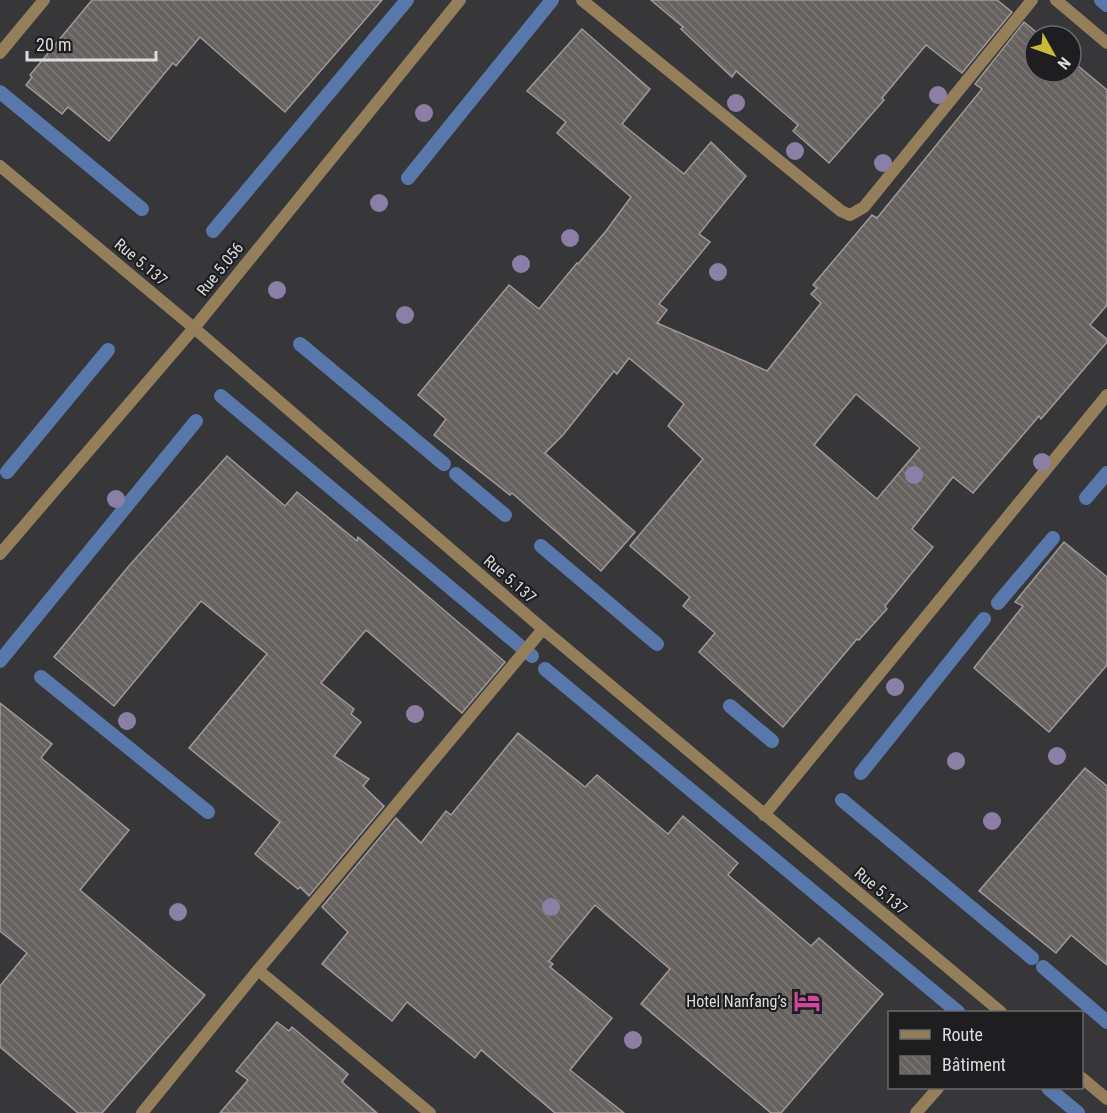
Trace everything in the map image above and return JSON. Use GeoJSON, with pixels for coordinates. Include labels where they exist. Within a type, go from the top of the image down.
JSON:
{"type":"FeatureCollection","features":[{"type":"Feature","properties":{"kind":"street"},"geometry":{"type":"LineString","coordinates":[[0,53],[44,0]]}},
{"type":"Feature","properties":{"kind":"street","name":"Rue 5.056"},"geometry":{"type":"LineString","coordinates":[[0,554],[194,328],[460,0]]}},
{"type":"Feature","properties":{"kind":"street"},"geometry":{"type":"LineString","coordinates":[[582,0],[841,211],[850,214],[864,207],[1032,0]]}},
{"type":"Feature","properties":{"kind":"street"},"geometry":{"type":"LineString","coordinates":[[1056,0],[1107,43]]}},
{"type":"Feature","properties":{"kind":"street","name":"Rue 5.137"},"geometry":{"type":"LineString","coordinates":[[0,166],[194,328],[543,629],[999,1011]]}},
{"type":"Feature","properties":{"kind":"street"},"geometry":{"type":"LineString","coordinates":[[764,815],[1107,395]]}},
{"type":"Feature","properties":{"kind":"street"},"geometry":{"type":"LineString","coordinates":[[142,1113],[258,970],[543,629]]}},
{"type":"Feature","properties":{"kind":"street"},"geometry":{"type":"LineString","coordinates":[[258,970],[430,1113]]}},
{"type":"Feature","properties":{"kind":"street"},"geometry":{"type":"LineString","coordinates":[[1083,1079],[1107,1099]]}},
{"type":"Feature","properties":{"kind":"street"},"geometry":{"type":"LineString","coordinates":[[916,1113],[937,1089]]}},
{"type":"Feature","properties":{"kind":"building"},"geometry":{"type":"Polygon","coordinates":[[[92,0],[382,0],[285,112],[200,37],[176,66],[173,63],[109,141],[68,107],[62,114],[26,85],[32,77],[30,75],[92,0]]]}},
{"type":"Feature","properties":{"kind":"building"},"geometry":{"type":"Polygon","coordinates":[[[651,0],[997,0],[1012,12],[962,73],[926,45],[882,98],[884,100],[829,163],[793,131],[798,125],[736,71],[732,77],[681,29],[683,27],[651,0]]]}},
{"type":"Feature","properties":{"kind":"building"},"geometry":{"type":"Polygon","coordinates":[[[1024,22],[1026,24],[1023,24],[1023,84],[1083,84],[1083,70],[1107,90],[1107,305],[1090,325],[1107,339],[1107,342],[973,493],[953,477],[912,529],[933,547],[885,606],[887,609],[859,640],[857,639],[783,727],[699,652],[715,633],[683,606],[690,597],[630,546],[703,459],[668,426],[684,404],[629,358],[617,374],[614,371],[563,435],[545,453],[635,532],[601,571],[512,493],[510,495],[434,435],[446,419],[418,395],[509,285],[539,309],[606,231],[631,197],[557,133],[566,122],[527,91],[582,29],[650,89],[622,124],[684,174],[711,142],[746,176],[699,234],[710,242],[659,304],[667,310],[657,323],[767,371],[821,303],[811,294],[817,288],[813,285],[872,215],[877,218],[982,89],[975,84],[1024,22]],[[856,394],[814,445],[877,499],[920,448],[856,394]]]}},
{"type":"Feature","properties":{"kind":"building"},"geometry":{"type":"Polygon","coordinates":[[[227,456],[285,506],[297,492],[357,541],[358,537],[505,662],[462,713],[366,630],[321,683],[354,709],[351,714],[361,722],[334,756],[369,779],[363,786],[384,806],[309,896],[255,854],[280,822],[189,748],[267,654],[201,601],[114,706],[54,657],[128,567],[227,456]]]}},
{"type":"Feature","properties":{"kind":"building"},"geometry":{"type":"Polygon","coordinates":[[[1064,542],[1107,577],[1107,665],[1049,732],[974,668],[1023,606],[1015,602],[1064,542]]]}},
{"type":"Feature","properties":{"kind":"building"},"geometry":{"type":"Polygon","coordinates":[[[0,703],[52,744],[41,758],[129,830],[80,890],[205,995],[102,1113],[78,1113],[0,1047],[0,986],[27,953],[0,931],[0,703]]]}},
{"type":"Feature","properties":{"kind":"building"},"geometry":{"type":"Polygon","coordinates":[[[518,733],[585,787],[597,775],[668,834],[683,816],[738,863],[728,875],[811,946],[819,938],[883,994],[781,1113],[771,1113],[641,1004],[670,969],[595,905],[549,961],[553,964],[550,967],[612,1018],[570,1070],[624,1113],[555,1113],[481,1050],[475,1058],[407,1002],[392,1021],[322,964],[348,932],[322,907],[396,818],[421,843],[446,811],[451,815],[518,733]]]}},
{"type":"Feature","properties":{"kind":"building"},"geometry":{"type":"Polygon","coordinates":[[[1085,768],[1107,786],[1107,965],[1071,935],[1056,953],[979,891],[1085,768]]]}},
{"type":"Feature","properties":{"kind":"building"},"geometry":{"type":"Polygon","coordinates":[[[277,1022],[289,1031],[292,1027],[348,1074],[342,1082],[377,1113],[220,1113],[248,1080],[236,1071],[277,1022]]]}},
{"type":"Feature","properties":{"kind":"waterway"},"geometry":{"type":"LineString","coordinates":[[213,231],[407,0]]}},
{"type":"Feature","properties":{"kind":"waterway"},"geometry":{"type":"LineString","coordinates":[[408,178],[552,0]]}},
{"type":"Feature","properties":{"kind":"waterway"},"geometry":{"type":"LineString","coordinates":[[1101,0],[1107,5]]}},
{"type":"Feature","properties":{"kind":"waterway"},"geometry":{"type":"LineString","coordinates":[[0,92],[142,209]]}},
{"type":"Feature","properties":{"kind":"waterway"},"geometry":{"type":"LineString","coordinates":[[300,344],[444,464]]}},
{"type":"Feature","properties":{"kind":"waterway"},"geometry":{"type":"LineString","coordinates":[[7,472],[108,350]]}},
{"type":"Feature","properties":{"kind":"waterway"},"geometry":{"type":"LineString","coordinates":[[221,396],[532,656]]}},
{"type":"Feature","properties":{"kind":"waterway"},"geometry":{"type":"LineString","coordinates":[[0,661],[196,421]]}},
{"type":"Feature","properties":{"kind":"waterway"},"geometry":{"type":"LineString","coordinates":[[1086,498],[1107,473]]}},
{"type":"Feature","properties":{"kind":"waterway"},"geometry":{"type":"LineString","coordinates":[[456,474],[505,515]]}},
{"type":"Feature","properties":{"kind":"waterway"},"geometry":{"type":"LineString","coordinates":[[998,603],[1053,538]]}},
{"type":"Feature","properties":{"kind":"waterway"},"geometry":{"type":"LineString","coordinates":[[541,546],[657,644]]}},
{"type":"Feature","properties":{"kind":"waterway"},"geometry":{"type":"LineString","coordinates":[[861,773],[984,619]]}},
{"type":"Feature","properties":{"kind":"waterway"},"geometry":{"type":"LineString","coordinates":[[545,669],[957,1011]]}},
{"type":"Feature","properties":{"kind":"waterway"},"geometry":{"type":"LineString","coordinates":[[41,677],[208,812]]}},
{"type":"Feature","properties":{"kind":"waterway"},"geometry":{"type":"LineString","coordinates":[[730,706],[772,741]]}},
{"type":"Feature","properties":{"kind":"waterway"},"geometry":{"type":"LineString","coordinates":[[842,800],[1032,958]]}},
{"type":"Feature","properties":{"kind":"waterway"},"geometry":{"type":"LineString","coordinates":[[1043,967],[1107,1022]]}},
{"type":"Feature","properties":{"kind":"waterway"},"geometry":{"type":"LineString","coordinates":[[1049,1089],[1078,1113]]}},
{"type":"Feature","properties":{"kind":"place","name":"Hotel Nanfang’s"},"geometry":{"type":"Point","coordinates":[807,1001]}}]}
